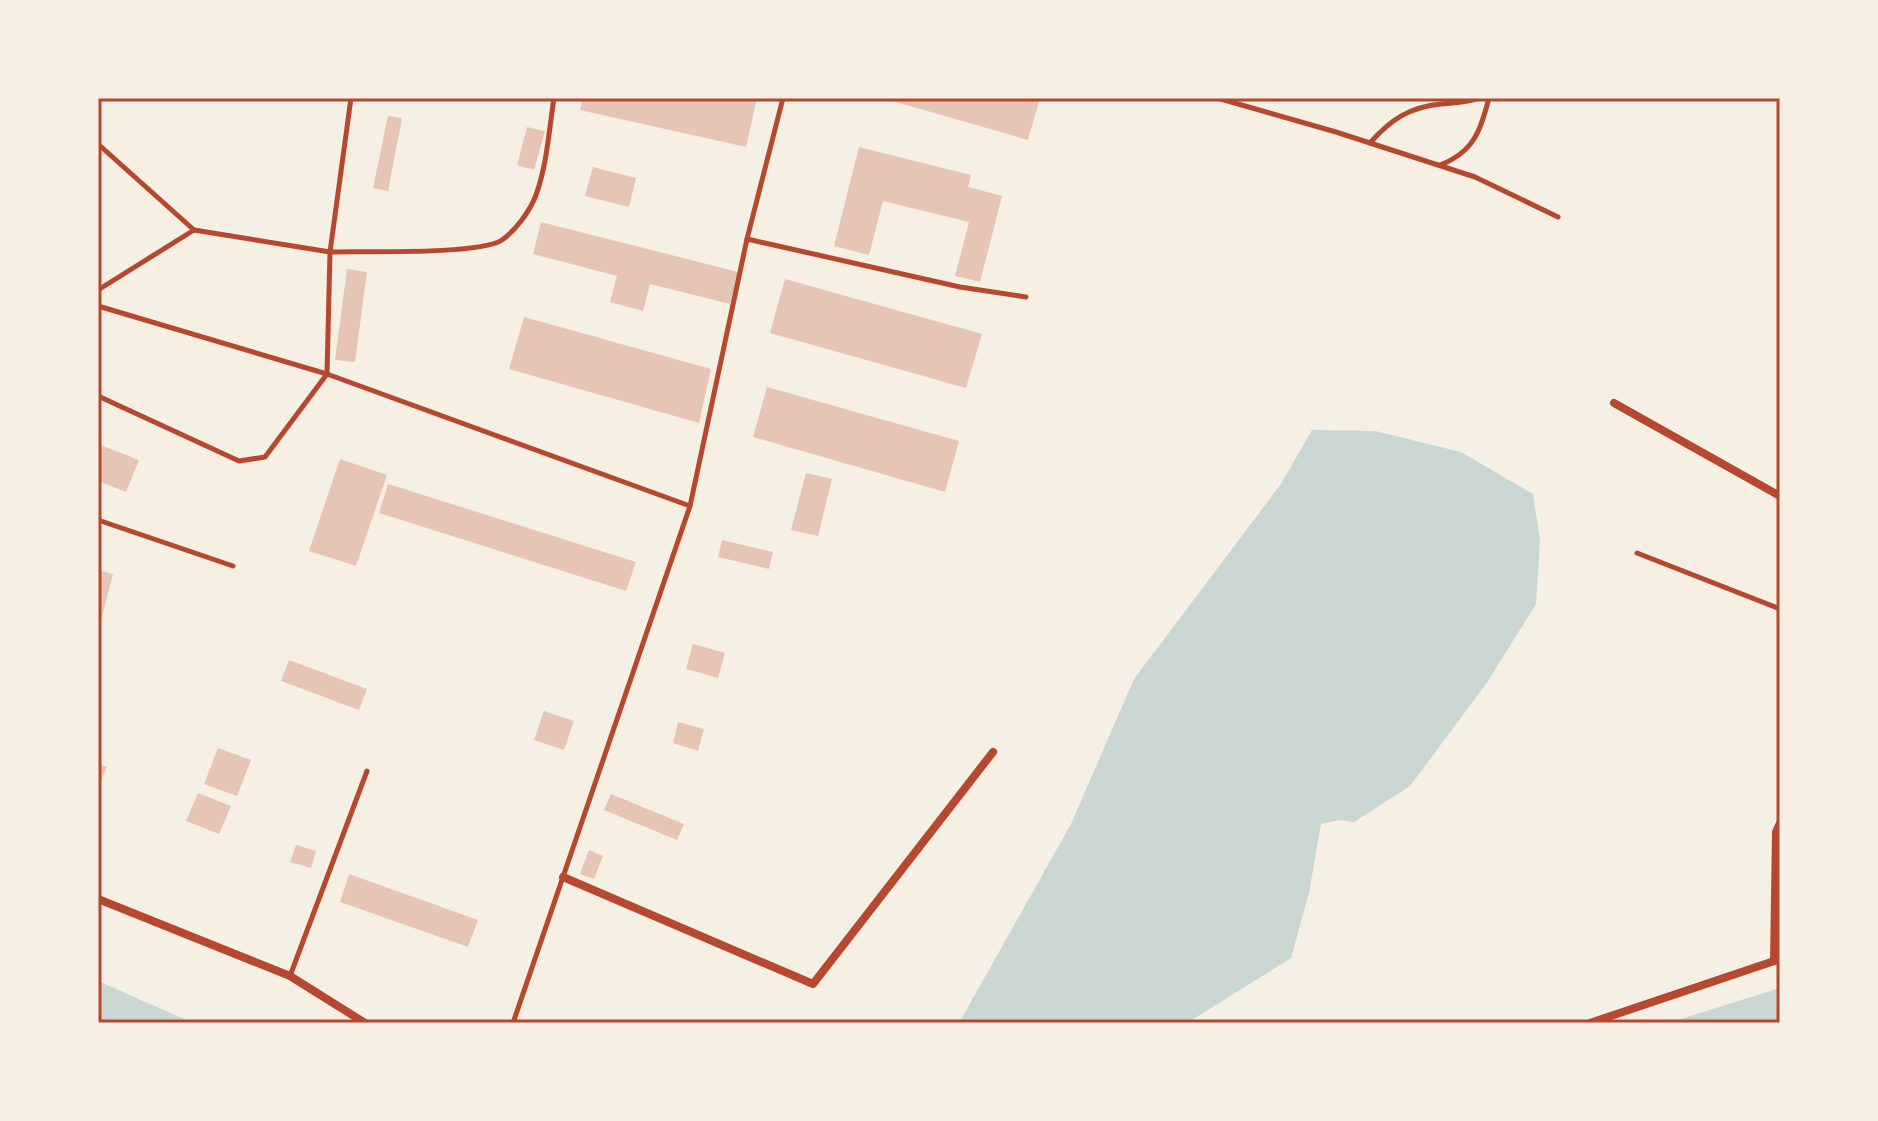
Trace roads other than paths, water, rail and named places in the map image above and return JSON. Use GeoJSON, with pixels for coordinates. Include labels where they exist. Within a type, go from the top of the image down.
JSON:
{"type":"FeatureCollection","features":[{"type":"Feature","properties":{"kind":"street"},"geometry":{"type":"LineString","coordinates":[[1614,403],[1780,496]]}},
{"type":"Feature","properties":{"kind":"street"},"geometry":{"type":"LineString","coordinates":[[563,877],[813,984],[993,752]]}},
{"type":"Feature","properties":{"kind":"street"},"geometry":{"type":"LineString","coordinates":[[1590,1023],[1777,960],[1776,832],[1780,823]]}},
{"type":"Feature","properties":{"kind":"street"},"geometry":{"type":"LineString","coordinates":[[98,899],[290,976],[365,1023]]}},
{"type":"Feature","properties":{"kind":"lane"},"geometry":{"type":"LineString","coordinates":[[98,396],[239,461],[265,457],[327,374],[330,252],[351,98]]}},
{"type":"Feature","properties":{"kind":"lane"},"geometry":{"type":"LineString","coordinates":[[98,144],[194,230],[330,252],[484,247],[501,241],[516,227],[535,199],[554,98]]}},
{"type":"Feature","properties":{"kind":"lane"},"geometry":{"type":"LineString","coordinates":[[513,1023],[690,506],[747,239],[783,98]]}},
{"type":"Feature","properties":{"kind":"lane"},"geometry":{"type":"LineString","coordinates":[[1217,98],[1475,177],[1558,217]]}},
{"type":"Feature","properties":{"kind":"lane"},"geometry":{"type":"LineString","coordinates":[[1370,143],[1386,124],[1402,114],[1420,107],[1479,98]]}},
{"type":"Feature","properties":{"kind":"lane"},"geometry":{"type":"LineString","coordinates":[[1440,165],[1458,158],[1467,149],[1476,136],[1489,98]]}},
{"type":"Feature","properties":{"kind":"lane"},"geometry":{"type":"LineString","coordinates":[[98,290],[194,230]]}},
{"type":"Feature","properties":{"kind":"lane"},"geometry":{"type":"LineString","coordinates":[[747,239],[960,287],[1026,297]]}},
{"type":"Feature","properties":{"kind":"lane"},"geometry":{"type":"LineString","coordinates":[[98,306],[327,374],[690,506]]}},
{"type":"Feature","properties":{"kind":"lane"},"geometry":{"type":"LineString","coordinates":[[98,520],[233,566]]}},
{"type":"Feature","properties":{"kind":"lane"},"geometry":{"type":"LineString","coordinates":[[1637,553],[1780,609]]}},
{"type":"Feature","properties":{"kind":"lane"},"geometry":{"type":"LineString","coordinates":[[290,976],[367,771]]}}]}
